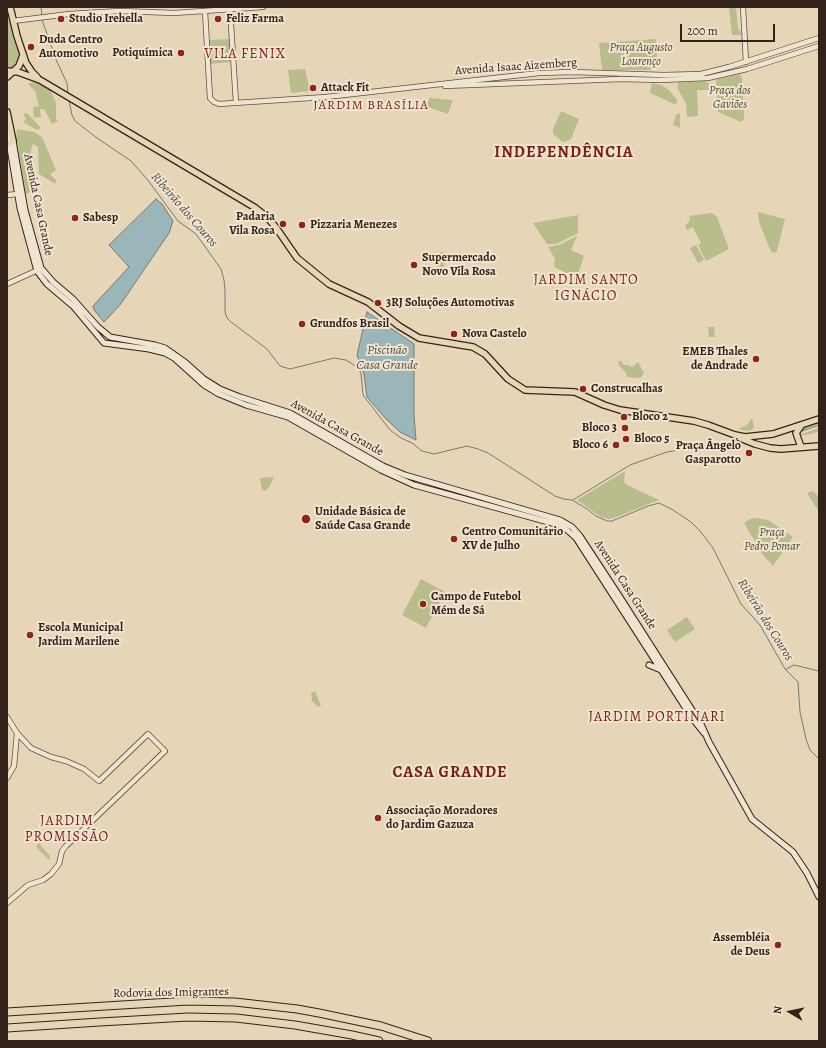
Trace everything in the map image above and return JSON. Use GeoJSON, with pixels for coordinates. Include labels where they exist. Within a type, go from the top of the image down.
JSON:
{"type":"FeatureCollection","features":[{"type":"Feature","properties":{"kind":"highway","name":"Rodovia dos Imigrantes"},"geometry":{"type":"LineString","coordinates":[[7,1012],[181,1001],[235,1002],[319,1013],[381,1026],[428,1041]]}},
{"type":"Feature","properties":{"kind":"highway","name":"Rodovia dos Imigrantes"},"geometry":{"type":"LineString","coordinates":[[7,1028],[181,1018],[236,1018],[352,1034],[379,1041]]}},
{"type":"Feature","properties":{"kind":"main road"},"geometry":{"type":"LineString","coordinates":[[10,7],[23,54],[29,68],[40,80]]}},
{"type":"Feature","properties":{"kind":"main road"},"geometry":{"type":"LineString","coordinates":[[7,77],[10,71],[20,64],[23,54]]}},
{"type":"Feature","properties":{"kind":"main road"},"geometry":{"type":"LineString","coordinates":[[10,71],[40,80],[254,207],[265,215],[277,228],[293,254],[329,284],[368,302],[413,335],[425,340],[473,347],[485,354],[508,379],[525,390],[575,392],[604,405],[620,410],[694,421],[708,425],[754,444],[775,448],[819,446]]}},
{"type":"Feature","properties":{"kind":"main road","name":"Avenida Casa Grande"},"geometry":{"type":"LineString","coordinates":[[7,112],[21,213],[39,270],[47,284],[73,306],[105,343],[149,349],[165,353],[174,358],[204,385],[219,394],[246,405],[288,417],[381,470],[414,485],[533,517],[563,527],[576,538],[661,671],[667,675]]}},
{"type":"Feature","properties":{"kind":"main road","name":"Avenida Casa Grande"},"geometry":{"type":"LineString","coordinates":[[7,130],[39,270],[73,299],[98,327],[110,337],[165,348],[220,390],[290,413],[384,466],[405,475],[560,520],[567,523],[574,529],[580,536],[695,722],[706,735],[752,818],[793,852],[801,863],[819,896]]}},
{"type":"Feature","properties":{"kind":"main road"},"geometry":{"type":"LineString","coordinates":[[102,340],[110,337],[111,344]]}},
{"type":"Feature","properties":{"kind":"main road"},"geometry":{"type":"LineString","coordinates":[[754,444],[760,438],[819,419]]}},
{"type":"Feature","properties":{"kind":"main road"},"geometry":{"type":"LineString","coordinates":[[801,447],[796,433],[798,428],[803,425]]}},
{"type":"Feature","properties":{"kind":"main road"},"geometry":{"type":"LineString","coordinates":[[735,435],[745,437],[769,435]]}},
{"type":"Feature","properties":{"kind":"main road"},"geometry":{"type":"LineString","coordinates":[[649,665],[661,671]]}},
{"type":"Feature","properties":{"kind":"street"},"geometry":{"type":"LineString","coordinates":[[13,22],[45,17],[120,11],[160,13],[263,7]]}},
{"type":"Feature","properties":{"kind":"street"},"geometry":{"type":"LineString","coordinates":[[743,7],[746,62]]}},
{"type":"Feature","properties":{"kind":"street"},"geometry":{"type":"LineString","coordinates":[[230,9],[236,103]]}},
{"type":"Feature","properties":{"kind":"street","name":"Avenida Isaac Aizemberg"},"geometry":{"type":"LineString","coordinates":[[205,11],[210,98],[219,104],[326,96],[533,74],[573,72],[664,75],[701,74],[746,62],[819,38]]}},
{"type":"Feature","properties":{"kind":"street","name":"Avenida Isaac Aizemberg"},"geometry":{"type":"LineString","coordinates":[[425,86],[573,82],[621,79],[693,79],[729,74],[819,46]]}},
{"type":"Feature","properties":{"kind":"street"},"geometry":{"type":"LineString","coordinates":[[729,67],[731,70],[729,74]]}},
{"type":"Feature","properties":{"kind":"street"},"geometry":{"type":"LineString","coordinates":[[573,72],[570,76],[573,82]]}},
{"type":"Feature","properties":{"kind":"street"},"geometry":{"type":"LineString","coordinates":[[563,73],[565,78],[563,82]]}},
{"type":"Feature","properties":{"kind":"street"},"geometry":{"type":"LineString","coordinates":[[7,195],[18,194]]}},
{"type":"Feature","properties":{"kind":"street"},"geometry":{"type":"LineString","coordinates":[[7,284],[39,270]]}},
{"type":"Feature","properties":{"kind":"street"},"geometry":{"type":"LineString","coordinates":[[7,717],[17,733],[35,750],[84,769],[100,781],[148,734],[165,751],[66,846],[62,851],[59,864],[52,874],[43,880],[28,885],[7,903]]}},
{"type":"Feature","properties":{"kind":"street"},"geometry":{"type":"LineString","coordinates":[[7,778],[14,766],[17,733]]}},
{"type":"Feature","properties":{"kind":"green space"},"geometry":{"type":"Polygon","coordinates":[[[7,7],[20,56],[18,64],[14,68],[7,68],[7,7]]]}},
{"type":"Feature","properties":{"kind":"green space"},"geometry":{"type":"Polygon","coordinates":[[[729,7],[736,7],[738,29],[741,32],[741,35],[732,35],[729,7]]]}},
{"type":"Feature","properties":{"kind":"green space"},"geometry":{"type":"Polygon","coordinates":[[[232,39],[233,62],[208,64],[207,40],[232,39]]]}},
{"type":"Feature","properties":{"kind":"green space","name":"Praça Augusto Lourenço"},"geometry":{"type":"Polygon","coordinates":[[[656,39],[657,64],[653,70],[602,70],[599,43],[656,39]]]}},
{"type":"Feature","properties":{"kind":"green space"},"geometry":{"type":"Polygon","coordinates":[[[305,69],[310,91],[291,93],[288,70],[305,69]]]}},
{"type":"Feature","properties":{"kind":"green space","name":"Praça dos Gaviões"},"geometry":{"type":"Polygon","coordinates":[[[740,74],[742,79],[744,114],[744,119],[741,122],[718,112],[716,81],[718,79],[740,74]]]}},
{"type":"Feature","properties":{"kind":"green space"},"geometry":{"type":"Polygon","coordinates":[[[37,80],[49,87],[56,103],[56,119],[58,121],[52,124],[44,109],[40,109],[41,117],[34,118],[33,107],[39,106],[35,91],[28,84],[37,80]]]}},
{"type":"Feature","properties":{"kind":"green space"},"geometry":{"type":"Polygon","coordinates":[[[705,81],[709,83],[709,90],[697,90],[698,116],[687,117],[686,103],[677,88],[679,82],[705,81]]]}},
{"type":"Feature","properties":{"kind":"green space"},"geometry":{"type":"Polygon","coordinates":[[[652,83],[661,85],[669,90],[677,100],[677,103],[674,104],[650,93],[652,83]]]}},
{"type":"Feature","properties":{"kind":"green space"},"geometry":{"type":"Polygon","coordinates":[[[430,98],[453,100],[448,114],[428,107],[427,104],[430,98]]]}},
{"type":"Feature","properties":{"kind":"green space"},"geometry":{"type":"Polygon","coordinates":[[[561,111],[579,119],[571,139],[563,142],[553,134],[553,129],[561,111]]]}},
{"type":"Feature","properties":{"kind":"green space"},"geometry":{"type":"Polygon","coordinates":[[[23,113],[28,114],[41,128],[37,130],[23,122],[26,119],[23,113]]]}},
{"type":"Feature","properties":{"kind":"green space"},"geometry":{"type":"Polygon","coordinates":[[[679,113],[680,128],[673,125],[676,115],[679,113]]]}},
{"type":"Feature","properties":{"kind":"green space"},"geometry":{"type":"Polygon","coordinates":[[[17,129],[34,132],[42,137],[56,170],[50,174],[56,180],[55,184],[39,174],[38,147],[33,144],[30,165],[39,185],[32,192],[25,194],[16,141],[17,129]]]}},
{"type":"Feature","properties":{"kind":"green space"},"geometry":{"type":"Polygon","coordinates":[[[758,212],[785,219],[777,251],[775,253],[771,252],[759,222],[758,212]]]}},
{"type":"Feature","properties":{"kind":"green space"},"geometry":{"type":"Polygon","coordinates":[[[712,213],[717,217],[729,249],[706,261],[698,245],[701,243],[693,227],[687,230],[685,226],[690,220],[689,216],[712,213]]]}},
{"type":"Feature","properties":{"kind":"green space"},"geometry":{"type":"Polygon","coordinates":[[[578,215],[578,233],[556,244],[547,244],[533,223],[578,215]]]}},
{"type":"Feature","properties":{"kind":"green space"},"geometry":{"type":"Polygon","coordinates":[[[577,236],[571,250],[584,256],[577,278],[554,267],[555,259],[548,247],[559,245],[577,236]]]}},
{"type":"Feature","properties":{"kind":"green space"},"geometry":{"type":"Polygon","coordinates":[[[696,245],[704,260],[698,263],[690,248],[696,245]]]}},
{"type":"Feature","properties":{"kind":"green space"},"geometry":{"type":"Polygon","coordinates":[[[441,252],[448,254],[443,268],[436,266],[441,252]]]}},
{"type":"Feature","properties":{"kind":"green space"},"geometry":{"type":"Polygon","coordinates":[[[708,327],[714,327],[715,337],[709,337],[708,327]]]}},
{"type":"Feature","properties":{"kind":"green space"},"geometry":{"type":"Polygon","coordinates":[[[618,361],[621,361],[624,365],[632,367],[638,362],[644,373],[641,378],[627,377],[618,361]]]}},
{"type":"Feature","properties":{"kind":"green space"},"geometry":{"type":"Polygon","coordinates":[[[752,418],[754,427],[752,430],[747,431],[738,429],[747,425],[752,418]]]}},
{"type":"Feature","properties":{"kind":"green space"},"geometry":{"type":"Polygon","coordinates":[[[819,422],[819,424],[801,432],[802,434],[819,428],[819,431],[799,436],[800,429],[819,422]]]}},
{"type":"Feature","properties":{"kind":"green space"},"geometry":{"type":"Polygon","coordinates":[[[625,471],[624,482],[627,485],[659,500],[609,519],[601,517],[577,500],[625,471]]]}},
{"type":"Feature","properties":{"kind":"green space"},"geometry":{"type":"Polygon","coordinates":[[[274,477],[269,487],[265,491],[262,490],[260,478],[274,477]]]}},
{"type":"Feature","properties":{"kind":"green space"},"geometry":{"type":"Polygon","coordinates":[[[813,491],[819,497],[819,512],[807,493],[813,491]]]}},
{"type":"Feature","properties":{"kind":"green space","name":"Praça Pedro Pomar"},"geometry":{"type":"Polygon","coordinates":[[[756,518],[768,520],[793,537],[773,566],[763,555],[744,523],[750,519],[756,518]]]}},
{"type":"Feature","properties":{"kind":"green space","name":"Campo de Futebol Mém de Sá"},"geometry":{"type":"Polygon","coordinates":[[[421,579],[445,592],[426,628],[402,615],[421,579]]]}},
{"type":"Feature","properties":{"kind":"green space"},"geometry":{"type":"Polygon","coordinates":[[[687,617],[695,629],[675,642],[667,630],[687,617]]]}},
{"type":"Feature","properties":{"kind":"green space"},"geometry":{"type":"Polygon","coordinates":[[[315,691],[321,706],[318,707],[312,701],[311,693],[315,691]]]}},
{"type":"Feature","properties":{"kind":"green space"},"geometry":{"type":"Polygon","coordinates":[[[40,842],[41,846],[50,856],[49,860],[36,847],[40,842]]]}},
{"type":"Feature","properties":{"kind":"water"},"geometry":{"type":"Polygon","coordinates":[[[156,199],[162,204],[173,221],[169,233],[120,305],[104,322],[94,310],[93,306],[129,267],[109,245],[156,199]]]}},
{"type":"Feature","properties":{"kind":"water","name":"Piscinão Casa Grande"},"geometry":{"type":"Polygon","coordinates":[[[367,312],[414,344],[414,415],[416,440],[400,432],[386,419],[367,397],[364,374],[357,355],[367,312]]]}},
{"type":"Feature","properties":{"kind":"waterway","name":"Ribeirão dos Couros"},"geometry":{"type":"LineString","coordinates":[[41,7],[42,16]]}},
{"type":"Feature","properties":{"kind":"waterway","name":"Ribeirão dos Couros"},"geometry":{"type":"LineString","coordinates":[[42,20],[57,62],[67,83],[68,94]]}},
{"type":"Feature","properties":{"kind":"waterway","name":"Ribeirão dos Couros"},"geometry":{"type":"LineString","coordinates":[[69,101],[75,121],[131,161],[147,179],[178,221],[196,234],[221,269],[224,280],[225,312],[227,318],[267,349],[280,366],[290,369],[334,358],[346,360],[357,367],[361,373],[363,395],[390,430],[401,438],[412,443],[422,451],[434,454],[467,446],[478,449],[488,453],[555,496],[572,500],[596,516],[607,521],[612,521],[659,503],[691,522],[713,548],[741,604],[760,625],[785,669],[798,682],[800,712],[806,739],[810,750],[819,759]]}},
{"type":"Feature","properties":{"kind":"waterway"},"geometry":{"type":"LineString","coordinates":[[802,431],[819,425]]}},
{"type":"Feature","properties":{"kind":"waterway"},"geometry":{"type":"LineString","coordinates":[[573,500],[630,465],[667,452],[710,445],[741,443]]}},
{"type":"Feature","properties":{"kind":"waterway"},"geometry":{"type":"LineString","coordinates":[[786,669],[794,665],[819,671]]}},
{"type":"Feature","properties":{"kind":"place","name":"Studio Irehella"},"geometry":{"type":"Point","coordinates":[61,19]}},
{"type":"Feature","properties":{"kind":"place","name":"Feliz Farma"},"geometry":{"type":"Point","coordinates":[218,19]}},
{"type":"Feature","properties":{"kind":"place","name":"Duda Centro Automotivo"},"geometry":{"type":"Point","coordinates":[31,47]}},
{"type":"Feature","properties":{"kind":"place","name":"Potiquímica"},"geometry":{"type":"Point","coordinates":[181,53]}},
{"type":"Feature","properties":{"kind":"place","name":"Attack Fit"},"geometry":{"type":"Point","coordinates":[313,88]}},
{"type":"Feature","properties":{"kind":"place","name":"Sabesp"},"geometry":{"type":"Point","coordinates":[75,218]}},
{"type":"Feature","properties":{"kind":"place","name":"Padaria Vila Rosa"},"geometry":{"type":"Point","coordinates":[283,224]}},
{"type":"Feature","properties":{"kind":"place","name":"Pizzaria Menezes"},"geometry":{"type":"Point","coordinates":[302,225]}},
{"type":"Feature","properties":{"kind":"place","name":"Supermercado Novo Vila Rosa"},"geometry":{"type":"Point","coordinates":[414,265]}},
{"type":"Feature","properties":{"kind":"place","name":"3RJ Soluções Automotivas"},"geometry":{"type":"Point","coordinates":[378,303]}},
{"type":"Feature","properties":{"kind":"place","name":"Grundfos Brasil"},"geometry":{"type":"Point","coordinates":[302,324]}},
{"type":"Feature","properties":{"kind":"place","name":"Nova Castelo"},"geometry":{"type":"Point","coordinates":[454,334]}},
{"type":"Feature","properties":{"kind":"place","name":"EMEB Thales de Andrade"},"geometry":{"type":"Point","coordinates":[756,359]}},
{"type":"Feature","properties":{"kind":"place","name":"Construcalhas"},"geometry":{"type":"Point","coordinates":[583,389]}},
{"type":"Feature","properties":{"kind":"place","name":"Bloco 2"},"geometry":{"type":"Point","coordinates":[624,417]}},
{"type":"Feature","properties":{"kind":"place","name":"Bloco 3"},"geometry":{"type":"Point","coordinates":[625,428]}},
{"type":"Feature","properties":{"kind":"place","name":"Bloco 5"},"geometry":{"type":"Point","coordinates":[626,439]}},
{"type":"Feature","properties":{"kind":"place","name":"Bloco 6"},"geometry":{"type":"Point","coordinates":[616,445]}},
{"type":"Feature","properties":{"kind":"place","name":"Praça Ângelo Gasparotto"},"geometry":{"type":"Point","coordinates":[749,453]}},
{"type":"Feature","properties":{"kind":"place","name":"Unidade Básica de Saúde Casa Grande"},"geometry":{"type":"Point","coordinates":[306,519]}},
{"type":"Feature","properties":{"kind":"place","name":"Centro Comunitário XV de Julho"},"geometry":{"type":"Point","coordinates":[454,539]}},
{"type":"Feature","properties":{"kind":"place","name":"Campo de Futebol Mém de Sá"},"geometry":{"type":"Point","coordinates":[423,604]}},
{"type":"Feature","properties":{"kind":"place","name":"Escola Municipal Jardim Marilene"},"geometry":{"type":"Point","coordinates":[30,635]}},
{"type":"Feature","properties":{"kind":"place","name":"Associação Moradores do Jardim Gazuza"},"geometry":{"type":"Point","coordinates":[378,818]}},
{"type":"Feature","properties":{"kind":"place","name":"Assembléia de Deus"},"geometry":{"type":"Point","coordinates":[778,945]}},
{"type":"Feature","properties":{"kind":"district","name":"VILA FENIX"},"geometry":{"type":"Point","coordinates":[245,55]}},
{"type":"Feature","properties":{"kind":"district","name":"JARDIM BRASÍLIA"},"geometry":{"type":"Point","coordinates":[371,106]}},
{"type":"Feature","properties":{"kind":"district","name":"INDEPENDÊNCIA"},"geometry":{"type":"Point","coordinates":[564,153]}},
{"type":"Feature","properties":{"kind":"district","name":"JARDIM SANTO IGNÁCIO"},"geometry":{"type":"Point","coordinates":[586,290]}},
{"type":"Feature","properties":{"kind":"district","name":"JARDIM PORTINARI"},"geometry":{"type":"Point","coordinates":[657,718]}},
{"type":"Feature","properties":{"kind":"district","name":"CASA GRANDE"},"geometry":{"type":"Point","coordinates":[450,773]}},
{"type":"Feature","properties":{"kind":"district","name":"JARDIM PROMISSÃO"},"geometry":{"type":"Point","coordinates":[67,830]}}]}
